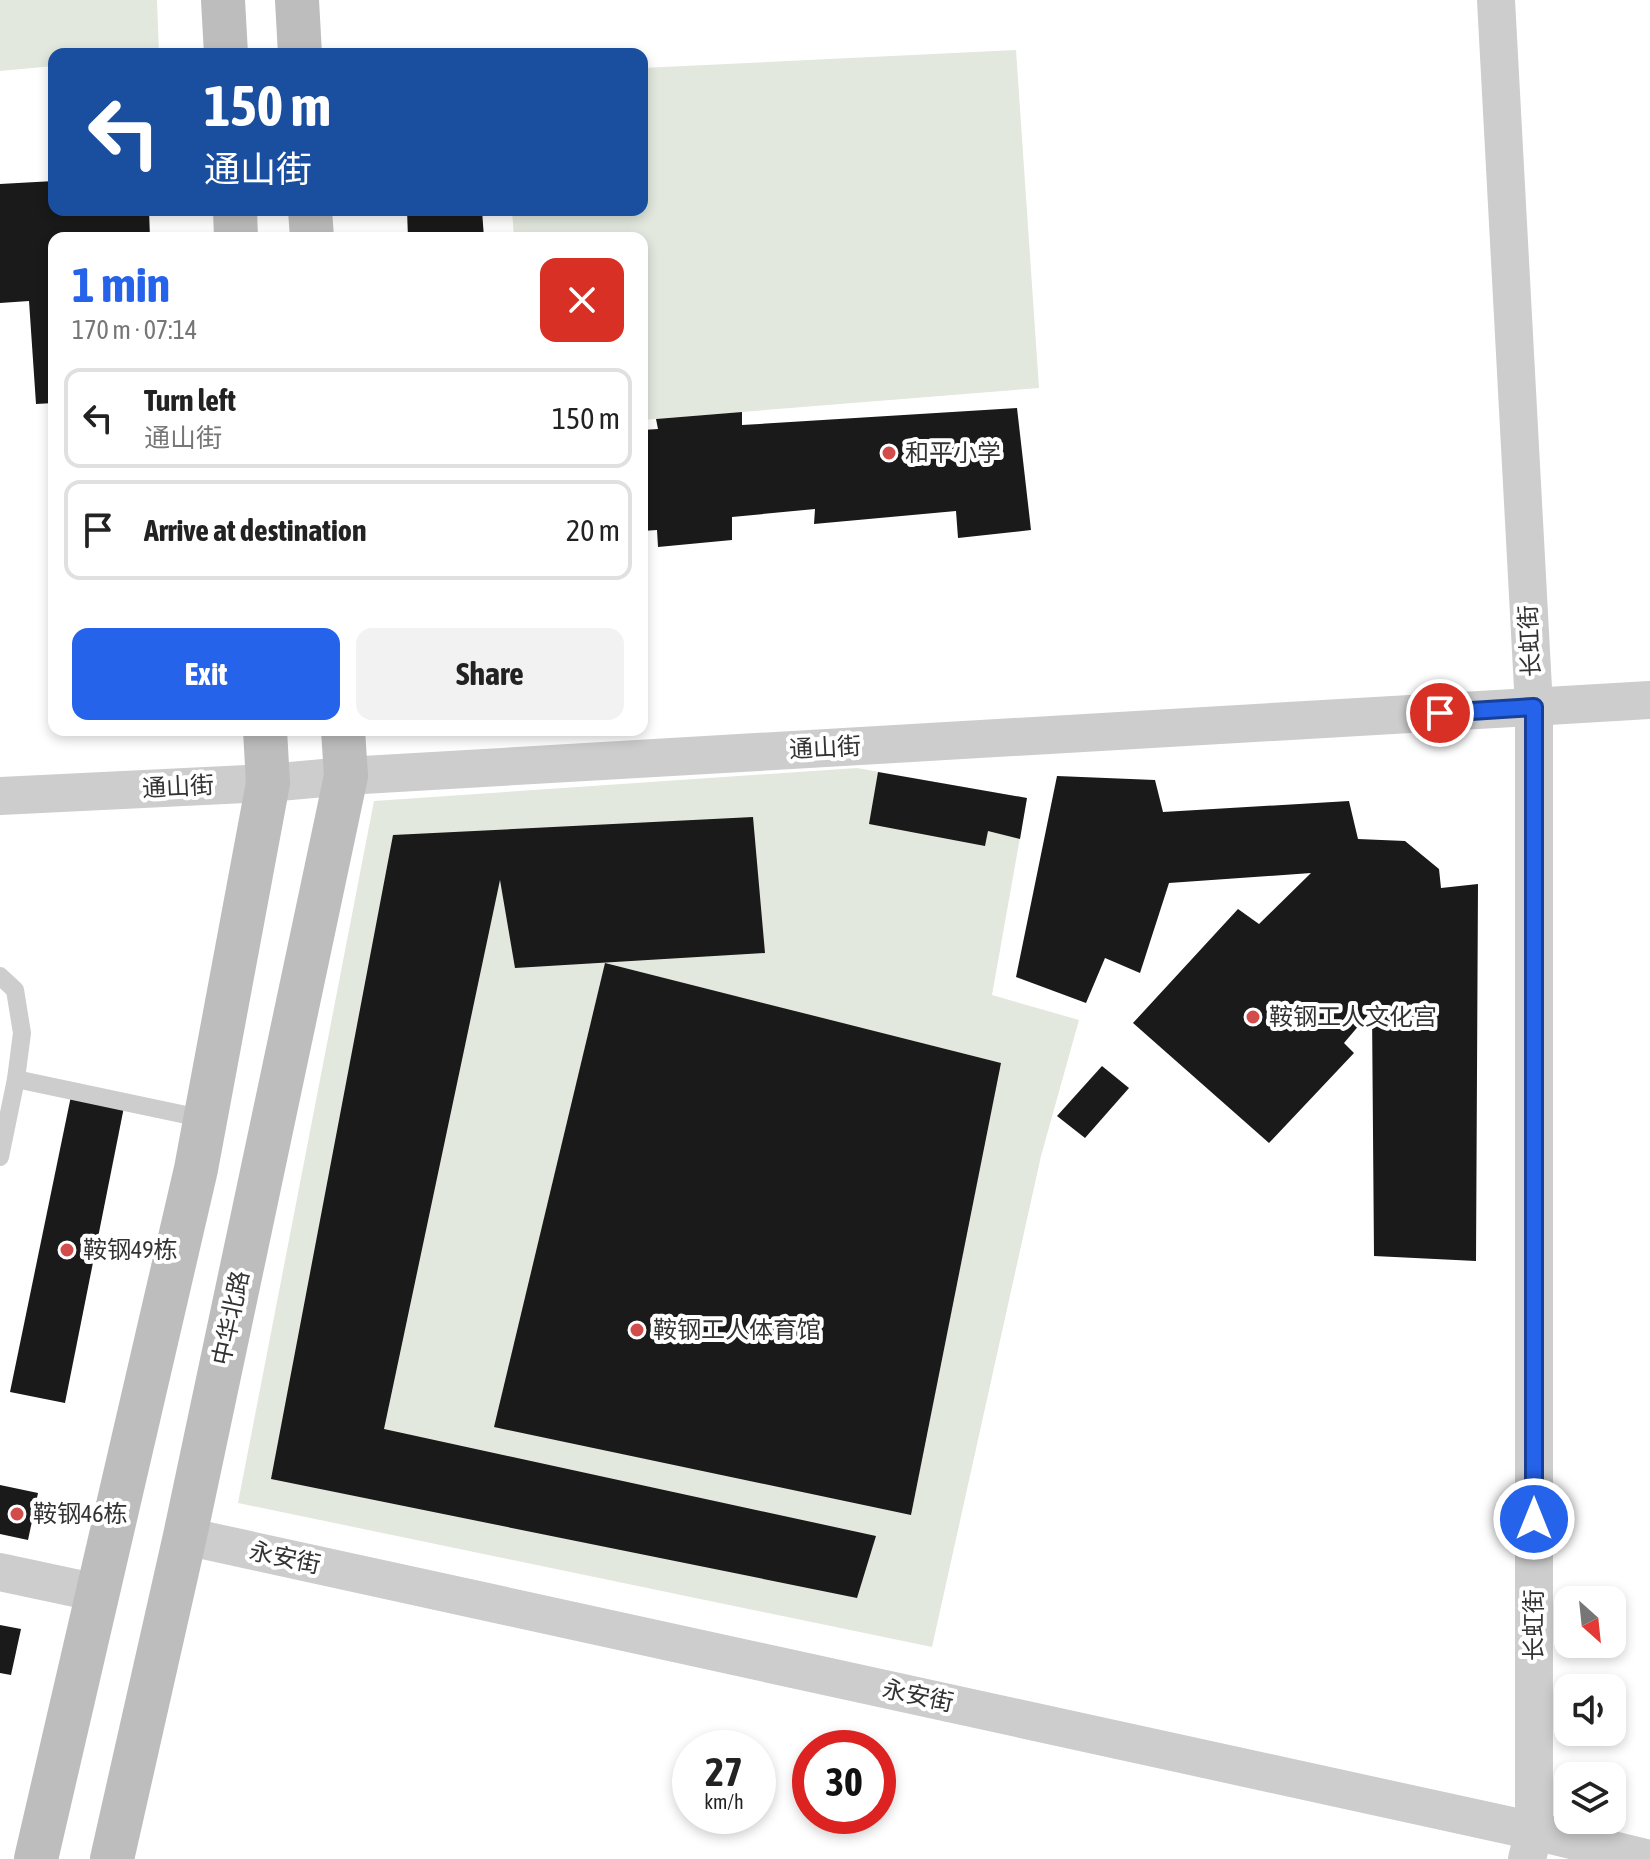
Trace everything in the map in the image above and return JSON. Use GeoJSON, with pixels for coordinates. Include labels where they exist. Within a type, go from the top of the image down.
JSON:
{"type":"FeatureCollection","features":[{"type":"Feature","properties":{"kind":"main road"},"geometry":{"type":"LineString","coordinates":[[223,0],[226,48]]}},
{"type":"Feature","properties":{"kind":"main road"},"geometry":{"type":"LineString","coordinates":[[297,0],[300,48]]}},
{"type":"Feature","properties":{"kind":"main road"},"geometry":{"type":"LineString","coordinates":[[36,1859],[206,1120],[268,783],[265,736]]}},
{"type":"Feature","properties":{"kind":"main road","name":"中华北路"},"geometry":{"type":"LineString","coordinates":[[112,1859],[185,1536],[346,776],[343,736]]}},
{"type":"Feature","properties":{"kind":"street","name":"长虹街"},"geometry":{"type":"LineString","coordinates":[[1496,0],[1534,707],[1531,1845]]}},
{"type":"Feature","properties":{"kind":"street","name":"通山街"},"geometry":{"type":"LineString","coordinates":[[0,796],[268,783],[1650,700]]}},
{"type":"Feature","properties":{"kind":"street","name":"永安街"},"geometry":{"type":"LineString","coordinates":[[185,1536],[1531,1845],[1650,1859]]}},
{"type":"Feature","properties":{"kind":"street"},"geometry":{"type":"LineString","coordinates":[[0,1572],[98,1593]]}},
{"type":"Feature","properties":{"kind":"lane"},"geometry":{"type":"LineString","coordinates":[[0,976],[15,990],[22,1033],[0,1157]]}},
{"type":"Feature","properties":{"kind":"lane"},"geometry":{"type":"LineString","coordinates":[[16,1079],[206,1120]]}},
{"type":"Feature","properties":{"kind":"shaded area"},"geometry":{"type":"Polygon","coordinates":[[[0,0],[157,0],[159,48],[48,48],[48,67],[0,71],[0,0]]]}},
{"type":"Feature","properties":{"kind":"shaded area"},"geometry":{"type":"Polygon","coordinates":[[[1016,50],[1039,388],[648,420],[648,232],[514,232],[512,216],[648,216],[648,68],[1016,50]]]}},
{"type":"Feature","properties":{"kind":"shaded area","name":"鞍钢工人体育馆"},"geometry":{"type":"Polygon","coordinates":[[[857,768],[1027,798],[992,995],[1079,1020],[1041,1156],[932,1647],[238,1503],[374,801],[857,768]]]}},
{"type":"Feature","properties":{"kind":"building"},"geometry":{"type":"Polygon","coordinates":[[[48,181],[48,216],[149,216],[150,232],[48,232],[48,403],[36,404],[29,301],[0,303],[0,184],[48,181]]]}},
{"type":"Feature","properties":{"kind":"building"},"geometry":{"type":"Polygon","coordinates":[[[407,216],[482,216],[484,232],[408,232],[407,216]]]}},
{"type":"Feature","properties":{"kind":"building"},"geometry":{"type":"Polygon","coordinates":[[[1017,408],[1031,530],[958,538],[956,511],[814,524],[815,509],[732,517],[732,540],[658,547],[657,530],[648,531],[648,430],[658,429],[656,419],[742,412],[742,425],[1017,408]]]}},
{"type":"Feature","properties":{"kind":"building"},"geometry":{"type":"Polygon","coordinates":[[[878,772],[1027,798],[1020,839],[988,831],[985,846],[869,824],[878,772]]]}},
{"type":"Feature","properties":{"kind":"building","name":"鞍钢工人文化宫"},"geometry":{"type":"Polygon","coordinates":[[[1057,776],[1155,780],[1163,812],[1349,801],[1358,839],[1405,841],[1439,869],[1441,888],[1478,884],[1476,1261],[1374,1256],[1372,1010],[1344,1043],[1354,1053],[1269,1143],[1133,1023],[1238,909],[1259,924],[1311,873],[1169,883],[1140,973],[1105,958],[1086,1003],[1016,977],[1057,776]]]}},
{"type":"Feature","properties":{"kind":"building"},"geometry":{"type":"Polygon","coordinates":[[[753,817],[765,953],[515,968],[500,880],[384,1429],[876,1536],[857,1598],[271,1479],[393,835],[753,817]]]}},
{"type":"Feature","properties":{"kind":"building","name":"鞍钢工人体育馆"},"geometry":{"type":"Polygon","coordinates":[[[605,963],[1001,1063],[911,1515],[494,1427],[605,963]]]}},
{"type":"Feature","properties":{"kind":"building"},"geometry":{"type":"Polygon","coordinates":[[[1102,1066],[1129,1088],[1085,1138],[1057,1116],[1102,1066]]]}},
{"type":"Feature","properties":{"kind":"building","name":"鞍钢49栋"},"geometry":{"type":"Polygon","coordinates":[[[71,1096],[124,1107],[65,1403],[10,1392],[71,1096]]]}},
{"type":"Feature","properties":{"kind":"building","name":"鞍钢46栋"},"geometry":{"type":"Polygon","coordinates":[[[0,1485],[38,1493],[28,1540],[0,1534],[0,1485]]]}},
{"type":"Feature","properties":{"kind":"building"},"geometry":{"type":"Polygon","coordinates":[[[0,1625],[21,1629],[11,1675],[0,1673],[0,1625]]]}},
{"type":"Feature","properties":{"kind":"place","name":"和平小学"},"geometry":{"type":"Point","coordinates":[889,453]}},
{"type":"Feature","properties":{"kind":"place","name":"鞍钢工人文化宫"},"geometry":{"type":"Point","coordinates":[1253,1017]}},
{"type":"Feature","properties":{"kind":"place","name":"鞍钢49栋"},"geometry":{"type":"Point","coordinates":[67,1250]}},
{"type":"Feature","properties":{"kind":"place","name":"鞍钢工人体育馆"},"geometry":{"type":"Point","coordinates":[637,1330]}},
{"type":"Feature","properties":{"kind":"place","name":"鞍钢46栋"},"geometry":{"type":"Point","coordinates":[17,1514]}},
{"type":"Feature","properties":{"kind":"route"},"geometry":{"type":"LineString","coordinates":[[1440,713],[1534,707],[1534,1519]]}}]}
